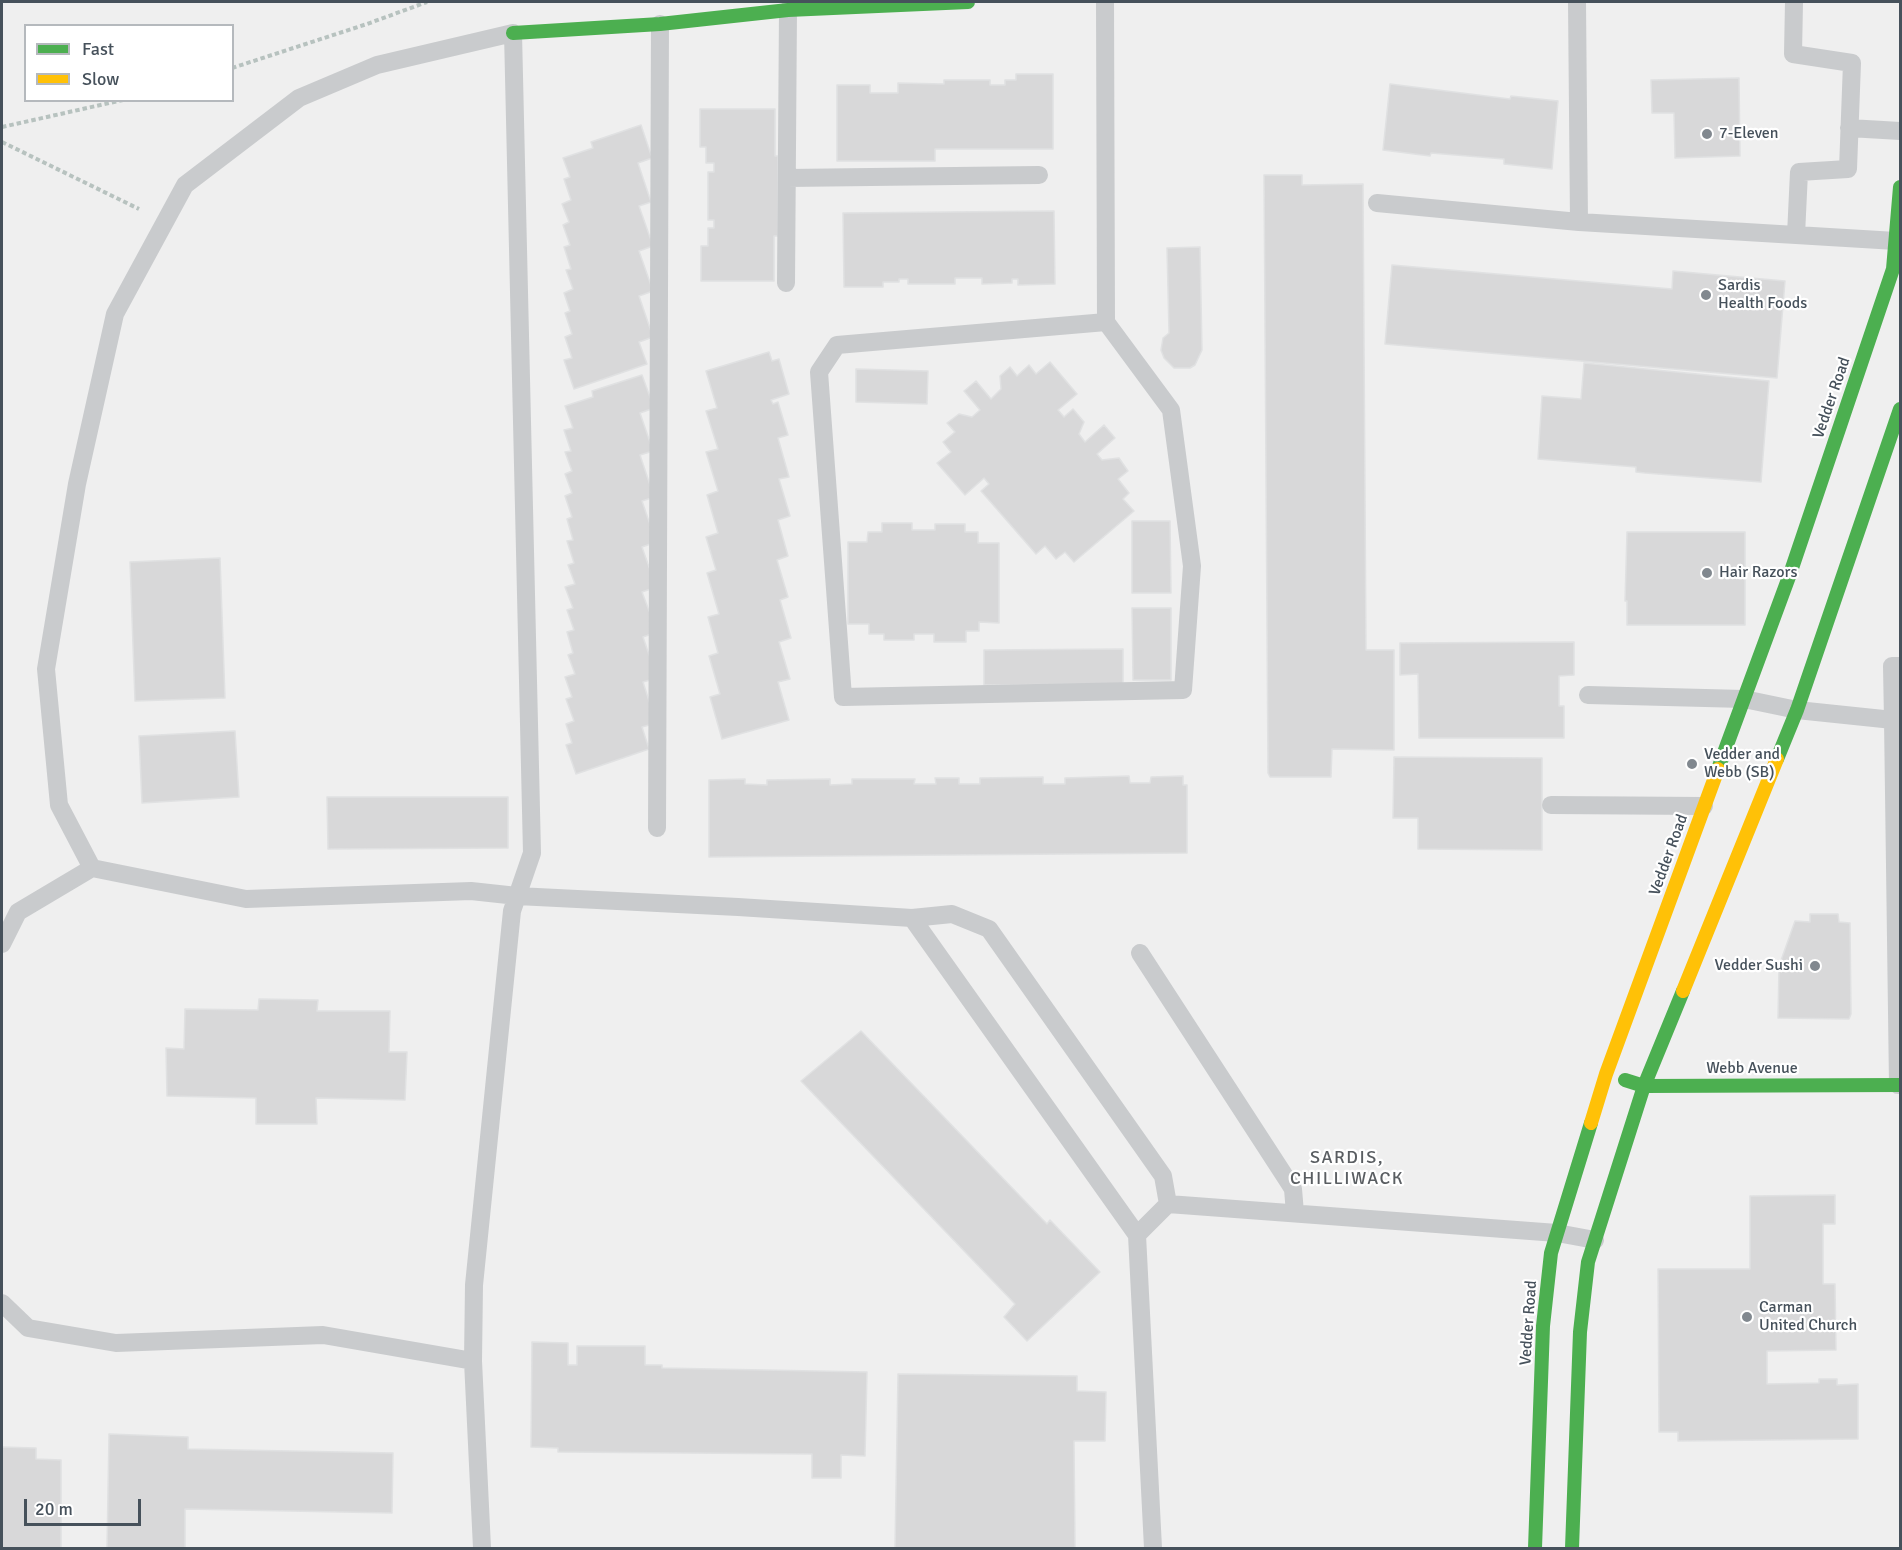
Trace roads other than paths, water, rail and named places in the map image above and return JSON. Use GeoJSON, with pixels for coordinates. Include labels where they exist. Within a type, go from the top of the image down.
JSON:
{"type":"FeatureCollection","features":[{"type":"Feature","properties":{"kind":"main road"},"geometry":{"type":"LineString","coordinates":[[513,33],[660,24],[788,10],[968,2]]}},
{"type":"Feature","properties":{"kind":"main road","name":"Vedder Road"},"geometry":{"type":"LineString","coordinates":[[1535,1548],[1543,1326],[1551,1253],[1606,1074],[1790,574],[1893,269],[1900,187]]}},
{"type":"Feature","properties":{"kind":"main road"},"geometry":{"type":"LineString","coordinates":[[1572,1548],[1580,1332],[1588,1262],[1644,1086],[1797,710],[1900,409]]}},
{"type":"Feature","properties":{"kind":"main road","name":"Webb Avenue"},"geometry":{"type":"LineString","coordinates":[[1606,1074],[1644,1086],[1899,1085]]}},
{"type":"Feature","properties":{"kind":"lane"},"geometry":{"type":"LineString","coordinates":[[1106,2],[1106,322],[1171,410],[1192,566],[1184,690],[843,697],[819,372],[837,345],[1106,322]]}},
{"type":"Feature","properties":{"kind":"lane"},"geometry":{"type":"LineString","coordinates":[[1577,2],[1579,222]]}},
{"type":"Feature","properties":{"kind":"lane"},"geometry":{"type":"LineString","coordinates":[[1794,2],[1793,54],[1852,63],[1848,169],[1799,172],[1796,235]]}},
{"type":"Feature","properties":{"kind":"lane"},"geometry":{"type":"LineString","coordinates":[[786,283],[788,10]]}},
{"type":"Feature","properties":{"kind":"lane"},"geometry":{"type":"LineString","coordinates":[[657,828],[660,24]]}},
{"type":"Feature","properties":{"kind":"lane"},"geometry":{"type":"LineString","coordinates":[[92,868],[59,805],[46,669],[77,484],[115,314],[185,185],[299,98],[377,65],[513,33],[532,853],[512,911],[474,1285],[473,1361],[482,1548]]}},
{"type":"Feature","properties":{"kind":"lane"},"geometry":{"type":"LineString","coordinates":[[1849,128],[1900,131]]}},
{"type":"Feature","properties":{"kind":"lane"},"geometry":{"type":"LineString","coordinates":[[787,178],[1039,175]]}},
{"type":"Feature","properties":{"kind":"lane"},"geometry":{"type":"LineString","coordinates":[[1377,203],[1579,222],[1896,241]]}},
{"type":"Feature","properties":{"kind":"lane"},"geometry":{"type":"LineString","coordinates":[[1899,1085],[1892,666],[1900,666]]}},
{"type":"Feature","properties":{"kind":"lane"},"geometry":{"type":"LineString","coordinates":[[1588,696],[1744,699],[1797,710],[1893,720]]}},
{"type":"Feature","properties":{"kind":"lane"},"geometry":{"type":"LineString","coordinates":[[1551,805],[1704,806]]}},
{"type":"Feature","properties":{"kind":"lane"},"geometry":{"type":"LineString","coordinates":[[2,944],[18,912],[92,868],[246,899],[471,891],[517,896],[912,918],[952,914],[990,929],[1163,1176],[1168,1204]]}},
{"type":"Feature","properties":{"kind":"lane"},"geometry":{"type":"LineString","coordinates":[[912,918],[1137,1235],[1153,1548]]}},
{"type":"Feature","properties":{"kind":"lane"},"geometry":{"type":"LineString","coordinates":[[1140,953],[1293,1189],[1295,1213]]}},
{"type":"Feature","properties":{"kind":"lane"},"geometry":{"type":"LineString","coordinates":[[1137,1235],[1168,1204],[1557,1233],[1595,1240]]}},
{"type":"Feature","properties":{"kind":"lane"},"geometry":{"type":"LineString","coordinates":[[2,1303],[28,1328],[116,1343],[323,1335],[473,1361]]}},
{"type":"Feature","properties":{"kind":"place","name":"7-Eleven"},"geometry":{"type":"Point","coordinates":[1707,134]}},
{"type":"Feature","properties":{"kind":"place","name":"Sardis Health Foods"},"geometry":{"type":"Point","coordinates":[1706,295]}},
{"type":"Feature","properties":{"kind":"place","name":"Hair Razors"},"geometry":{"type":"Point","coordinates":[1707,573]}},
{"type":"Feature","properties":{"kind":"place","name":"Vedder and Webb (SB)"},"geometry":{"type":"Point","coordinates":[1692,764]}},
{"type":"Feature","properties":{"kind":"place","name":"Vedder Sushi"},"geometry":{"type":"Point","coordinates":[1815,966]}},
{"type":"Feature","properties":{"kind":"place","name":"Carman United Church"},"geometry":{"type":"Point","coordinates":[1747,1317]}},
{"type":"Feature","properties":{"kind":"district","name":"SARDIS, CHILLIWACK"},"geometry":{"type":"Point","coordinates":[1347,1168]}}]}
